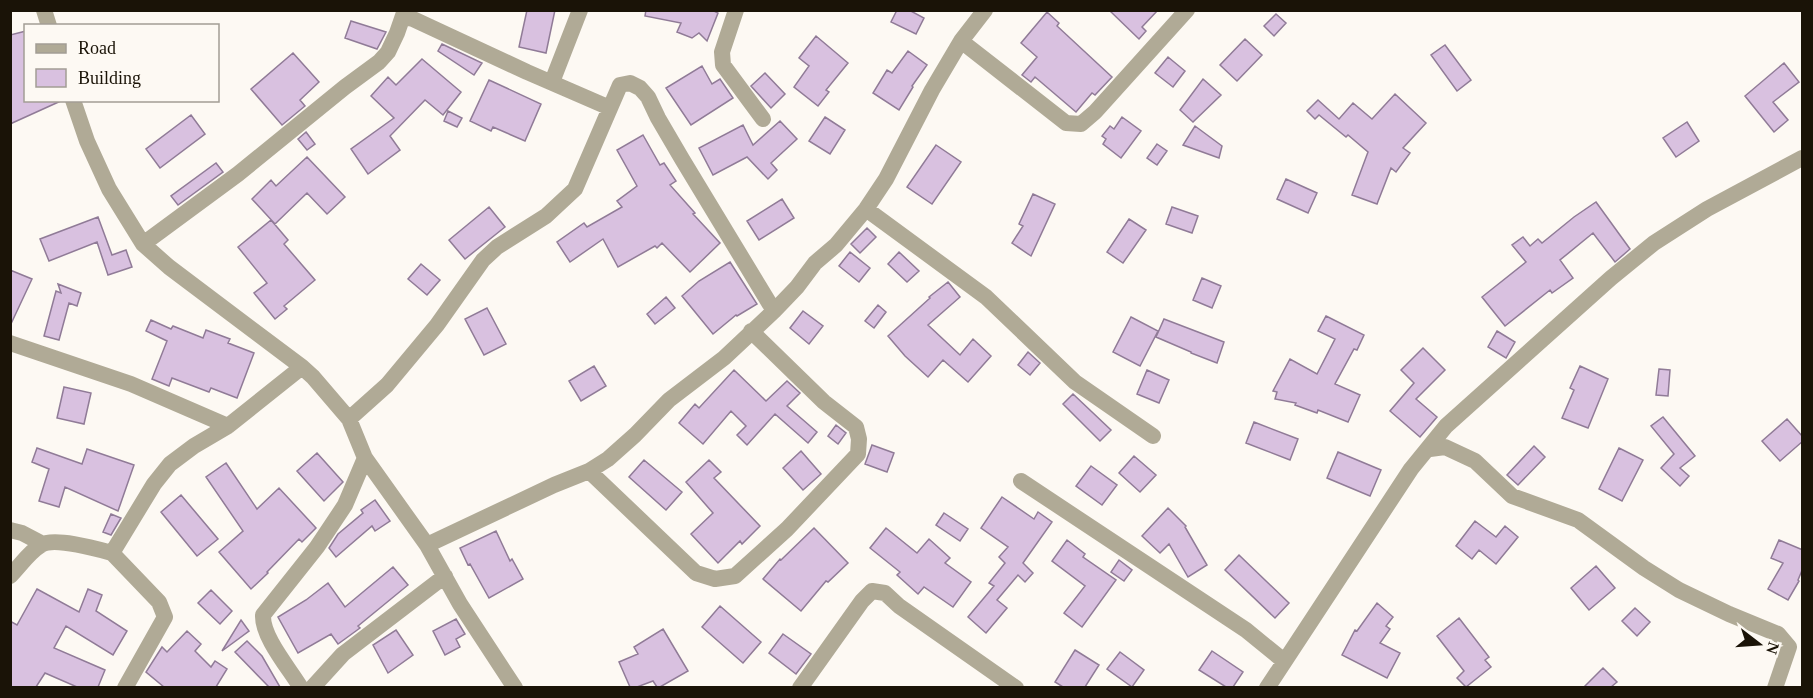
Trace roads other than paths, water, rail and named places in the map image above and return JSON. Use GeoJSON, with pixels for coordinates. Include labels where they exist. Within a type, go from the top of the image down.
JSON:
{"type":"FeatureCollection","features":[{"type":"Feature","properties":{"kind":"street"},"geometry":{"type":"LineString","coordinates":[[552,82],[580,10]]}},
{"type":"Feature","properties":{"kind":"street"},"geometry":{"type":"LineString","coordinates":[[736,10],[722,52],[723,65],[763,119]]}},
{"type":"Feature","properties":{"kind":"street"},"geometry":{"type":"LineString","coordinates":[[427,545],[554,485],[589,471],[608,459],[669,400],[724,358],[774,311],[798,287],[815,263],[836,245],[866,209],[886,178],[932,90],[961,41],[985,10]]}},
{"type":"Feature","properties":{"kind":"street"},"geometry":{"type":"LineString","coordinates":[[961,41],[1066,123],[1081,124],[1095,112],[1187,10]]}},
{"type":"Feature","properties":{"kind":"street"},"geometry":{"type":"LineString","coordinates":[[143,244],[238,174],[379,62],[388,52],[404,14],[610,108]]}},
{"type":"Feature","properties":{"kind":"street"},"geometry":{"type":"LineString","coordinates":[[349,419],[387,385],[437,325],[483,260],[497,247],[546,216],[575,189],[620,85],[630,83],[640,88],[648,96],[676,149],[774,311]]}},
{"type":"Feature","properties":{"kind":"street"},"geometry":{"type":"LineString","coordinates":[[74,102],[87,141],[109,189],[143,244],[169,267],[302,367],[349,419],[366,458],[427,545],[460,604],[515,687]]}},
{"type":"Feature","properties":{"kind":"street"},"geometry":{"type":"LineString","coordinates":[[1267,687],[1412,469],[1446,426],[1611,278],[1654,243],[1707,209],[1803,158]]}},
{"type":"Feature","properties":{"kind":"street"},"geometry":{"type":"LineString","coordinates":[[866,209],[986,297],[1075,382],[1154,436]]}},
{"type":"Feature","properties":{"kind":"street"},"geometry":{"type":"LineString","coordinates":[[589,471],[696,573],[715,579],[735,576],[768,548],[858,454],[859,439],[856,427],[824,402],[751,331]]}},
{"type":"Feature","properties":{"kind":"street"},"geometry":{"type":"LineString","coordinates":[[10,343],[131,384],[228,426]]}},
{"type":"Feature","properties":{"kind":"street"},"geometry":{"type":"LineString","coordinates":[[112,553],[154,484],[170,464],[228,426],[302,367]]}},
{"type":"Feature","properties":{"kind":"street"},"geometry":{"type":"LineString","coordinates":[[1430,449],[1445,447],[1461,453],[1475,461],[1512,496],[1578,520],[1644,568],[1679,590],[1778,634],[1789,647],[1775,687]]}},
{"type":"Feature","properties":{"kind":"street"},"geometry":{"type":"LineString","coordinates":[[301,687],[268,637],[262,623],[263,615],[317,547],[345,505],[366,458]]}},
{"type":"Feature","properties":{"kind":"street"},"geometry":{"type":"LineString","coordinates":[[1021,481],[1246,630],[1284,661]]}},
{"type":"Feature","properties":{"kind":"street"},"geometry":{"type":"LineString","coordinates":[[10,530],[22,532],[43,543],[58,542],[112,553],[159,602],[165,617],[124,687]]}},
{"type":"Feature","properties":{"kind":"street"},"geometry":{"type":"LineString","coordinates":[[10,576],[43,543]]}},
{"type":"Feature","properties":{"kind":"street"},"geometry":{"type":"LineString","coordinates":[[312,687],[343,654],[445,576]]}},
{"type":"Feature","properties":{"kind":"street"},"geometry":{"type":"LineString","coordinates":[[800,687],[862,601],[872,591],[885,592],[899,606],[1016,687]]}}]}
